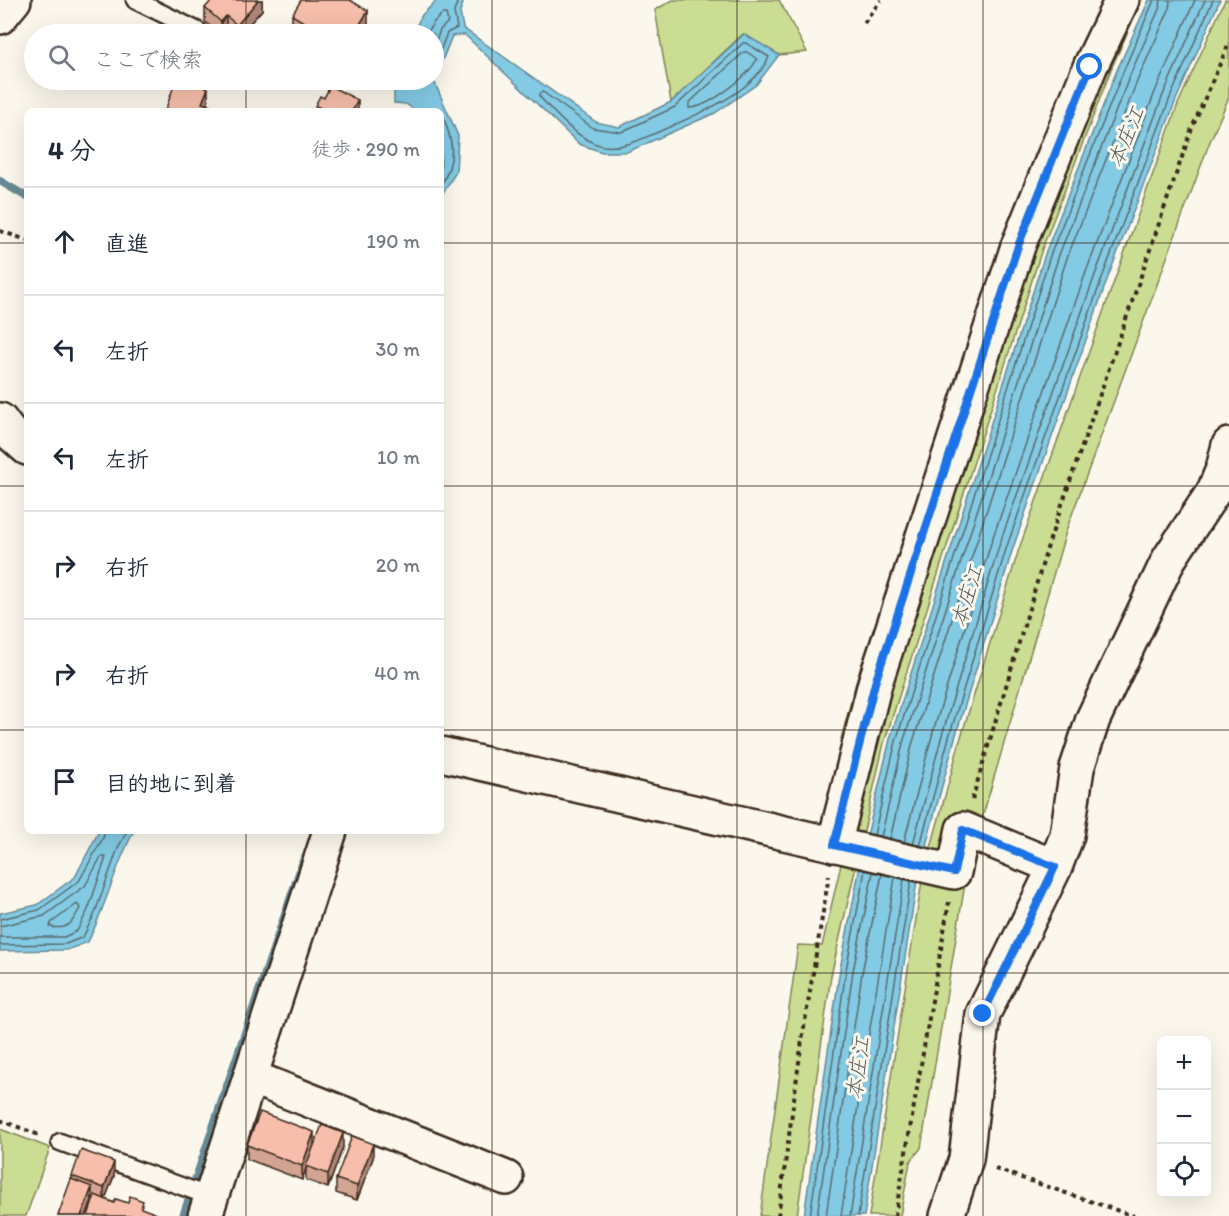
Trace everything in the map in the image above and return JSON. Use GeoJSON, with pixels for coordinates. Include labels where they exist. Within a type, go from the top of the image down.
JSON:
{"type":"FeatureCollection","features":[{"type":"Feature","properties":{"kind":"street"},"geometry":{"type":"LineString","coordinates":[[0,17],[14,0]]}},
{"type":"Feature","properties":{"kind":"street"},"geometry":{"type":"LineString","coordinates":[[834,845],[875,683],[1018,246],[1090,67],[1122,0]]}},
{"type":"Feature","properties":{"kind":"street"},"geometry":{"type":"LineString","coordinates":[[0,420],[24,445]]}},
{"type":"Feature","properties":{"kind":"street"},"geometry":{"type":"LineString","coordinates":[[946,1216],[966,1159],[983,1014],[1055,867],[1067,835],[1077,768],[1093,719],[1169,559],[1214,491],[1229,445]]}},
{"type":"Feature","properties":{"kind":"street"},"geometry":{"type":"LineString","coordinates":[[444,755],[954,872],[963,830],[1055,867]]}},
{"type":"Feature","properties":{"kind":"street"},"geometry":{"type":"LineString","coordinates":[[199,1200],[252,1077],[329,834]]}},
{"type":"Feature","properties":{"kind":"street"},"geometry":{"type":"LineString","coordinates":[[252,1077],[506,1179]]}},
{"type":"Feature","properties":{"kind":"lane"},"geometry":{"type":"LineString","coordinates":[[135,0],[184,24]]}},
{"type":"Feature","properties":{"kind":"lane"},"geometry":{"type":"LineString","coordinates":[[60,1142],[199,1200]]}},
{"type":"Feature","properties":{"kind":"path"},"geometry":{"type":"LineString","coordinates":[[864,23],[881,0]]}},
{"type":"Feature","properties":{"kind":"path"},"geometry":{"type":"LineString","coordinates":[[963,830],[1049,542],[1192,128],[1229,43]]}},
{"type":"Feature","properties":{"kind":"path"},"geometry":{"type":"LineString","coordinates":[[0,231],[24,239]]}},
{"type":"Feature","properties":{"kind":"path"},"geometry":{"type":"LineString","coordinates":[[778,1216],[802,1040],[834,845]]}},
{"type":"Feature","properties":{"kind":"path"},"geometry":{"type":"LineString","coordinates":[[895,1216],[954,872]]}},
{"type":"Feature","properties":{"kind":"path"},"geometry":{"type":"LineString","coordinates":[[0,1120],[60,1142]]}},
{"type":"Feature","properties":{"kind":"path"},"geometry":{"type":"LineString","coordinates":[[966,1159],[1134,1216]]}},
{"type":"Feature","properties":{"kind":"green space"},"geometry":{"type":"Polygon","coordinates":[[[673,0],[779,0],[807,52],[779,55],[743,34],[671,102],[655,10],[673,0]]]}},
{"type":"Feature","properties":{"kind":"green space"},"geometry":{"type":"Polygon","coordinates":[[[1108,0],[1142,0],[1112,67],[1042,249],[884,743],[831,976],[797,1216],[760,1216],[798,945],[822,946],[869,744],[841,739],[858,675],[1020,203],[1108,0]]]}},
{"type":"Feature","properties":{"kind":"green space"},"geometry":{"type":"Polygon","coordinates":[[[1225,0],[1229,0],[1229,97],[1209,144],[1067,528],[981,822],[971,848],[921,1148],[910,1162],[900,1216],[869,1216],[922,881],[961,737],[1019,549],[1111,290],[1178,104],[1225,0]]]}},
{"type":"Feature","properties":{"kind":"green space"},"geometry":{"type":"Polygon","coordinates":[[[0,1129],[50,1148],[26,1216],[0,1216],[0,1129]]]}},
{"type":"Feature","properties":{"kind":"water"},"geometry":{"type":"Polygon","coordinates":[[[437,0],[464,0],[460,12],[463,28],[596,122],[619,127],[671,102],[744,34],[779,55],[756,85],[715,113],[627,152],[602,152],[579,144],[465,35],[452,36],[444,56],[444,24],[417,24],[422,15],[437,0]]]}},
{"type":"Feature","properties":{"kind":"water","name":"本庄江"},"geometry":{"type":"Polygon","coordinates":[[[1149,0],[1220,0],[1176,100],[1107,280],[1013,548],[955,738],[918,875],[864,1216],[804,1216],[840,969],[861,861],[890,739],[1046,251],[1117,70],[1149,0]]]}},
{"type":"Feature","properties":{"kind":"water"},"geometry":{"type":"Polygon","coordinates":[[[394,90],[438,90],[458,136],[456,172],[444,191],[444,108],[412,108],[406,104],[394,103],[394,90]]]}},
{"type":"Feature","properties":{"kind":"water"},"geometry":{"type":"Polygon","coordinates":[[[97,834],[133,834],[88,942],[67,950],[0,951],[0,913],[37,905],[75,877],[97,834]]]}},
{"type":"Feature","properties":{"kind":"building"},"geometry":{"type":"Polygon","coordinates":[[[212,0],[258,0],[238,24],[226,16],[221,22],[205,8],[212,0]]]}},
{"type":"Feature","properties":{"kind":"building"},"geometry":{"type":"Polygon","coordinates":[[[301,0],[350,0],[368,11],[360,24],[307,24],[292,15],[301,0]]]}},
{"type":"Feature","properties":{"kind":"building"},"geometry":{"type":"Polygon","coordinates":[[[172,90],[207,90],[202,103],[216,108],[166,108],[172,90]]]}},
{"type":"Feature","properties":{"kind":"building"},"geometry":{"type":"Polygon","coordinates":[[[328,90],[338,90],[358,100],[354,108],[318,108],[315,106],[320,96],[324,98],[328,90]]]}},
{"type":"Feature","properties":{"kind":"building"},"geometry":{"type":"Polygon","coordinates":[[[260,1112],[314,1132],[302,1166],[247,1145],[260,1112]]]}},
{"type":"Feature","properties":{"kind":"building"},"geometry":{"type":"Polygon","coordinates":[[[322,1125],[343,1133],[328,1174],[306,1166],[322,1125]]]}},
{"type":"Feature","properties":{"kind":"building"},"geometry":{"type":"Polygon","coordinates":[[[352,1136],[373,1144],[357,1186],[336,1179],[352,1136]]]}},
{"type":"Feature","properties":{"kind":"building"},"geometry":{"type":"Polygon","coordinates":[[[81,1150],[114,1162],[104,1188],[72,1176],[81,1150]]]}},
{"type":"Feature","properties":{"kind":"building"},"geometry":{"type":"Polygon","coordinates":[[[71,1179],[92,1187],[81,1216],[58,1216],[71,1179]]]}},
{"type":"Feature","properties":{"kind":"building"},"geometry":{"type":"Polygon","coordinates":[[[95,1195],[114,1203],[116,1199],[128,1203],[130,1196],[143,1201],[141,1208],[162,1216],[88,1216],[95,1195]]]}},
{"type":"Feature","properties":{"kind":"waterway"},"geometry":{"type":"LineString","coordinates":[[0,181],[24,195]]}},
{"type":"Feature","properties":{"kind":"waterway"},"geometry":{"type":"LineString","coordinates":[[183,1216],[304,858]]}},
{"type":"Feature","properties":{"kind":"route"},"geometry":{"type":"LineString","coordinates":[[983,1014],[1055,867],[963,830],[954,872],[834,845],[875,683],[1018,246],[1090,67]]}}]}
